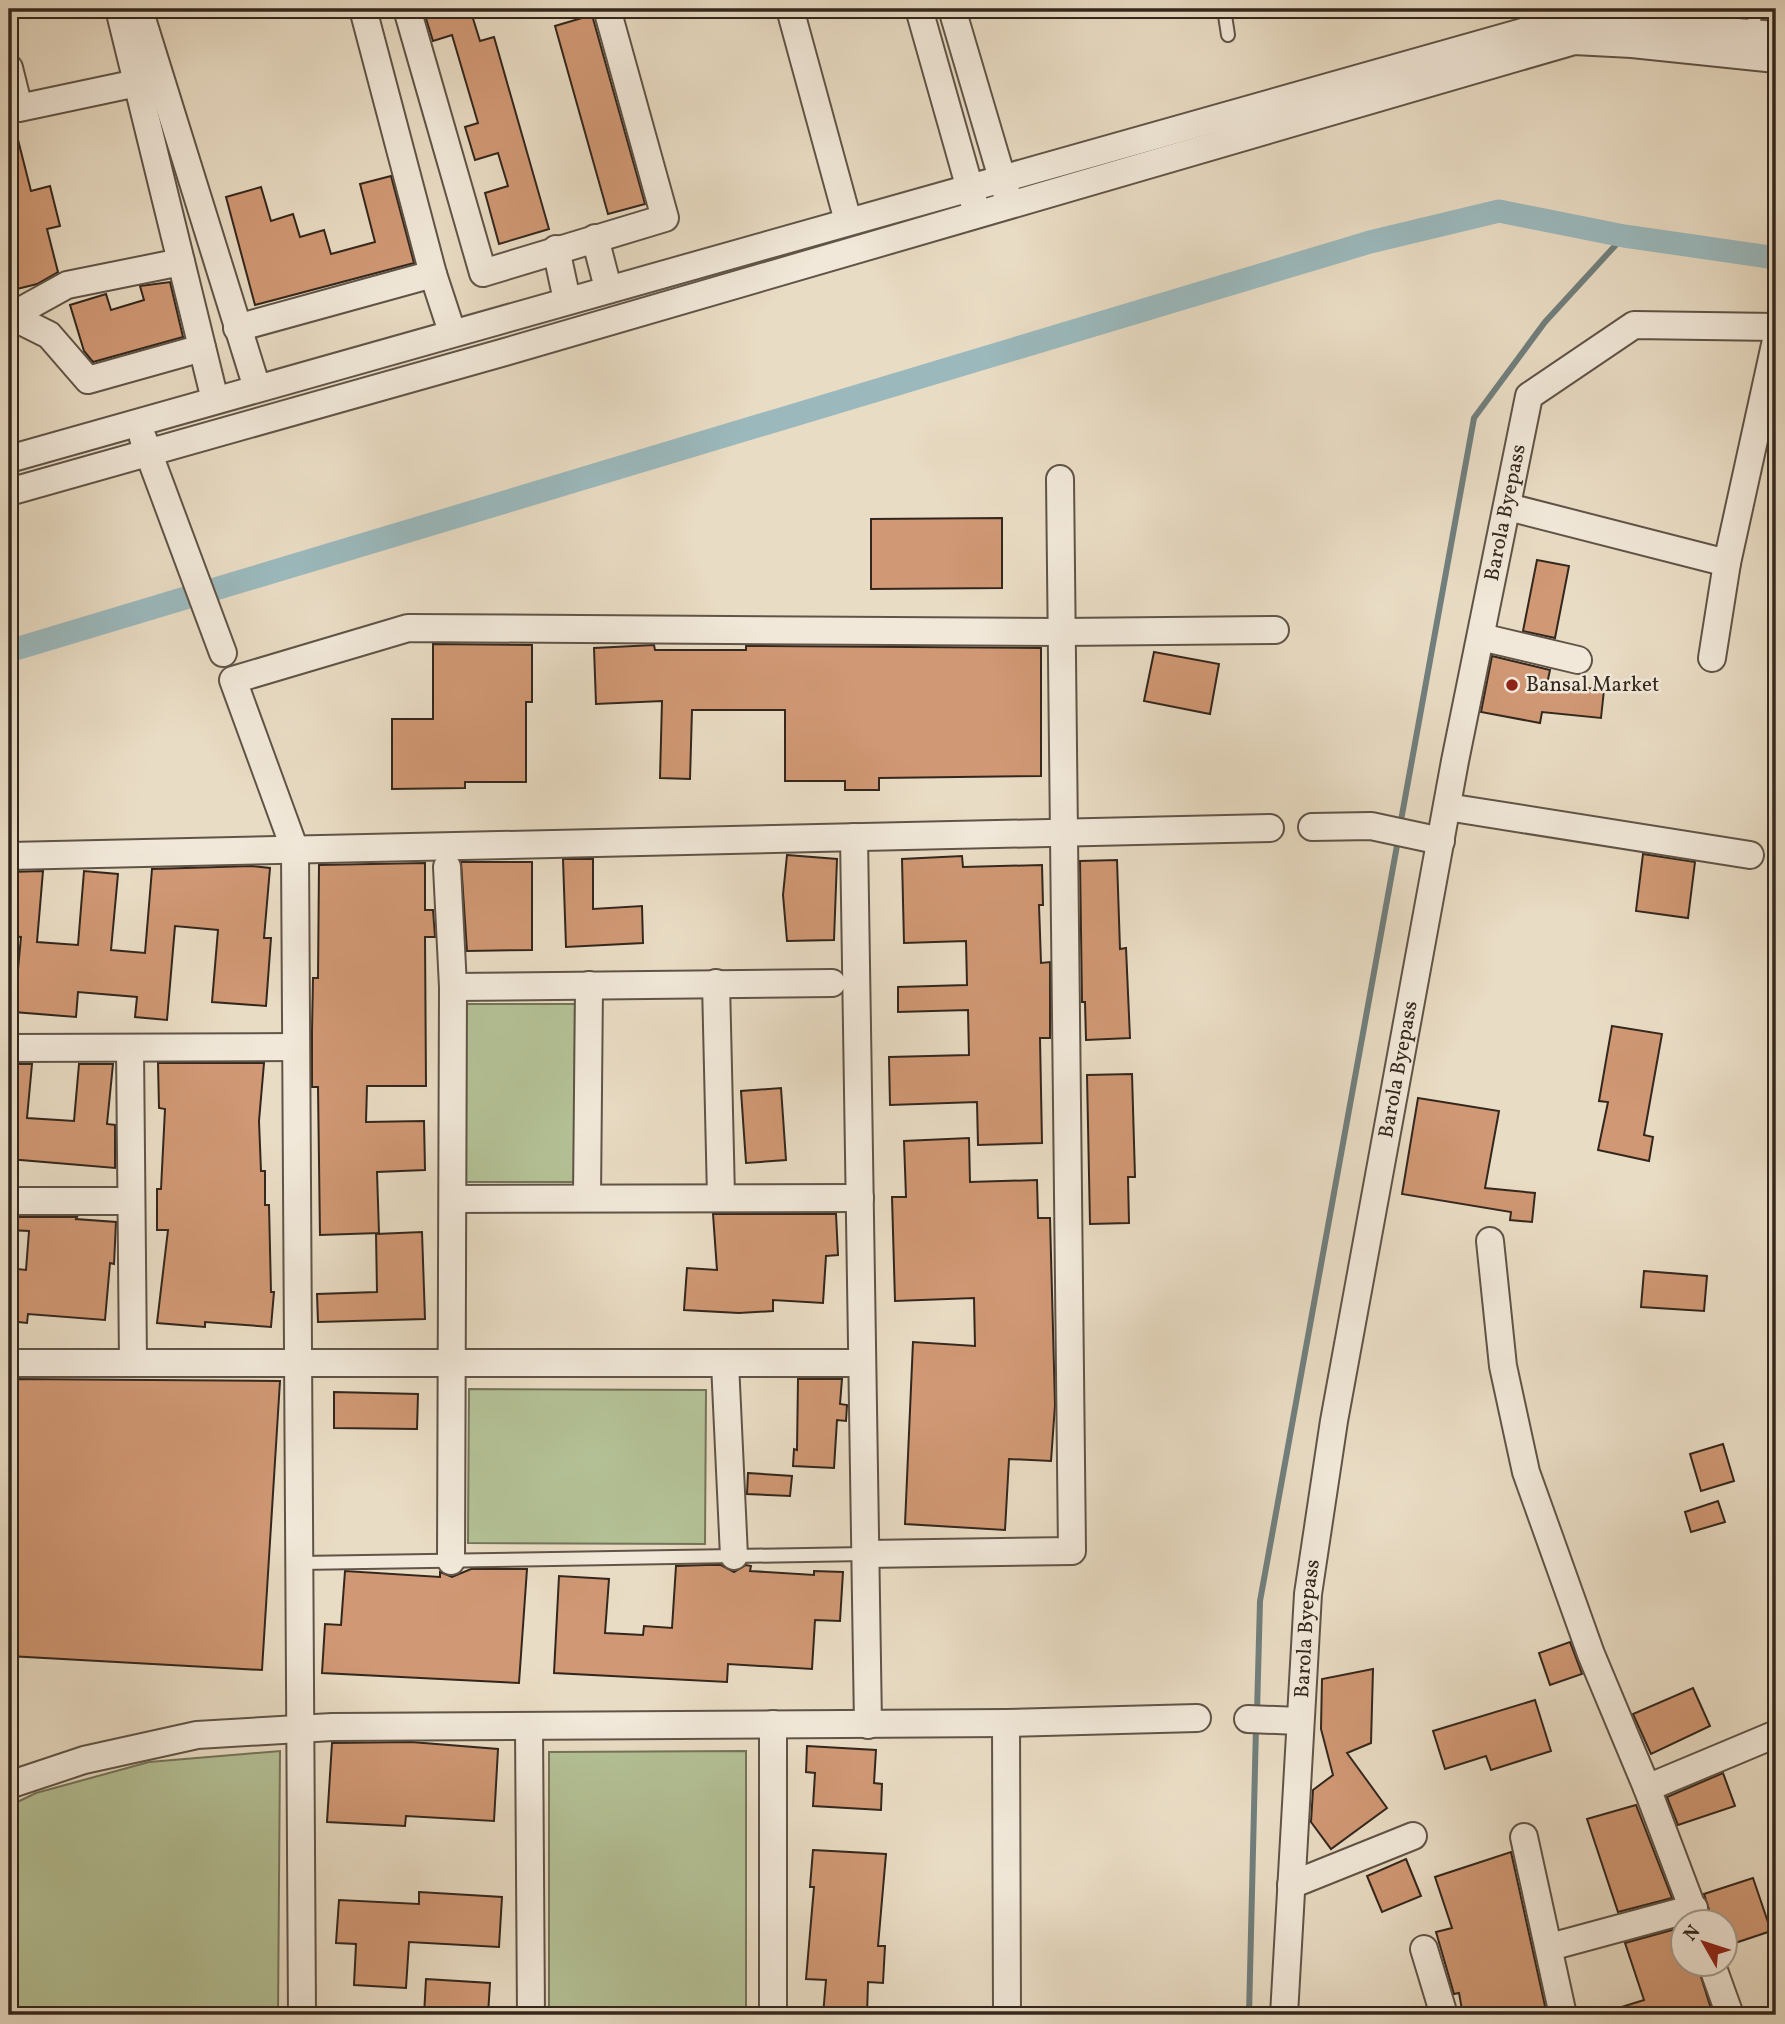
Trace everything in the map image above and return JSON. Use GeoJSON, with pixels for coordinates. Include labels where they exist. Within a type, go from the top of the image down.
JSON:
{"type":"FeatureCollection","features":[{"type":"Feature","properties":{"kind":"street"},"geometry":{"type":"LineString","coordinates":[[119,9],[215,400]]}},
{"type":"Feature","properties":{"kind":"street"},"geometry":{"type":"LineString","coordinates":[[139,9],[257,388]]}},
{"type":"Feature","properties":{"kind":"street"},"geometry":{"type":"LineString","coordinates":[[363,9],[433,274],[452,332]]}},
{"type":"Feature","properties":{"kind":"street"},"geometry":{"type":"LineString","coordinates":[[407,9],[483,273],[665,218],[607,9]]}},
{"type":"Feature","properties":{"kind":"street"},"geometry":{"type":"LineString","coordinates":[[790,9],[848,221]]}},
{"type":"Feature","properties":{"kind":"street"},"geometry":{"type":"LineString","coordinates":[[919,9],[977,215]]}},
{"type":"Feature","properties":{"kind":"street"},"geometry":{"type":"LineString","coordinates":[[952,9],[1010,205]]}},
{"type":"Feature","properties":{"kind":"street"},"geometry":{"type":"LineString","coordinates":[[9,459],[1569,19],[1761,25]]}},
{"type":"Feature","properties":{"kind":"street"},"geometry":{"type":"LineString","coordinates":[[9,492],[1574,41],[1632,44],[1776,59]]}},
{"type":"Feature","properties":{"kind":"street"},"geometry":{"type":"LineString","coordinates":[[9,68],[19,108],[137,83]]}},
{"type":"Feature","properties":{"kind":"street"},"geometry":{"type":"LineString","coordinates":[[595,238],[608,288]]}},
{"type":"Feature","properties":{"kind":"street"},"geometry":{"type":"LineString","coordinates":[[556,249],[567,300]]}},
{"type":"Feature","properties":{"kind":"street"},"geometry":{"type":"LineString","coordinates":[[10,315],[67,285],[181,262]]}},
{"type":"Feature","properties":{"kind":"street"},"geometry":{"type":"LineString","coordinates":[[237,328],[433,274]]}},
{"type":"Feature","properties":{"kind":"street"},"geometry":{"type":"LineString","coordinates":[[10,315],[48,335],[88,380],[202,348]]}},
{"type":"Feature","properties":{"kind":"street","name":"Barola Byepass"},"geometry":{"type":"LineString","coordinates":[[1283,2015],[1308,1594],[1334,1422],[1432,840],[1447,807],[1528,396],[1634,325],[1776,327]]}},
{"type":"Feature","properties":{"kind":"street"},"geometry":{"type":"LineString","coordinates":[[1712,658],[1727,564],[1776,340]]}},
{"type":"Feature","properties":{"kind":"street"},"geometry":{"type":"LineString","coordinates":[[136,422],[223,653]]}},
{"type":"Feature","properties":{"kind":"street"},"geometry":{"type":"LineString","coordinates":[[865,1554],[1072,1551],[1060,479]]}},
{"type":"Feature","properties":{"kind":"street"},"geometry":{"type":"LineString","coordinates":[[1508,507],[1727,564]]}},
{"type":"Feature","properties":{"kind":"street"},"geometry":{"type":"LineString","coordinates":[[302,2015],[295,850],[233,680],[408,628],[1062,632],[1275,630]]}},
{"type":"Feature","properties":{"kind":"street"},"geometry":{"type":"LineString","coordinates":[[1481,638],[1578,660]]}},
{"type":"Feature","properties":{"kind":"street"},"geometry":{"type":"LineString","coordinates":[[1447,807],[1751,855]]}},
{"type":"Feature","properties":{"kind":"street"},"geometry":{"type":"LineString","coordinates":[[1311,827],[1371,826],[1432,840]]}},
{"type":"Feature","properties":{"kind":"street"},"geometry":{"type":"LineString","coordinates":[[9,856],[1270,828]]}},
{"type":"Feature","properties":{"kind":"street"},"geometry":{"type":"LineString","coordinates":[[854,837],[868,1725]]}},
{"type":"Feature","properties":{"kind":"street"},"geometry":{"type":"LineString","coordinates":[[447,867],[453,987],[452,1561]]}},
{"type":"Feature","properties":{"kind":"street"},"geometry":{"type":"LineString","coordinates":[[716,983],[720,1198]]}},
{"type":"Feature","properties":{"kind":"street"},"geometry":{"type":"LineString","coordinates":[[453,987],[832,983]]}},
{"type":"Feature","properties":{"kind":"street"},"geometry":{"type":"LineString","coordinates":[[587,1198],[589,985]]}},
{"type":"Feature","properties":{"kind":"street"},"geometry":{"type":"LineString","coordinates":[[9,1048],[296,1048]]}},
{"type":"Feature","properties":{"kind":"street"},"geometry":{"type":"LineString","coordinates":[[130,1048],[133,1363]]}},
{"type":"Feature","properties":{"kind":"street"},"geometry":{"type":"LineString","coordinates":[[453,1199],[860,1198]]}},
{"type":"Feature","properties":{"kind":"street"},"geometry":{"type":"LineString","coordinates":[[9,1200],[131,1201]]}},
{"type":"Feature","properties":{"kind":"street"},"geometry":{"type":"LineString","coordinates":[[1490,1241],[1503,1366],[1526,1472],[1591,1654],[1694,1909]]}},
{"type":"Feature","properties":{"kind":"street"},"geometry":{"type":"LineString","coordinates":[[9,1363],[862,1363]]}},
{"type":"Feature","properties":{"kind":"street"},"geometry":{"type":"LineString","coordinates":[[725,1363],[734,1556]]}},
{"type":"Feature","properties":{"kind":"street"},"geometry":{"type":"LineString","coordinates":[[9,1785],[84,1760],[197,1735],[299,1729],[868,1725],[1197,1718]]}},
{"type":"Feature","properties":{"kind":"street"},"geometry":{"type":"LineString","coordinates":[[1248,1719],[1300,1721]]}},
{"type":"Feature","properties":{"kind":"street"},"geometry":{"type":"LineString","coordinates":[[1006,1723],[1007,2015]]}},
{"type":"Feature","properties":{"kind":"street"},"geometry":{"type":"LineString","coordinates":[[773,1724],[773,2015]]}},
{"type":"Feature","properties":{"kind":"street"},"geometry":{"type":"LineString","coordinates":[[529,1727],[531,2015]]}},
{"type":"Feature","properties":{"kind":"street"},"geometry":{"type":"LineString","coordinates":[[1647,1788],[1776,1734]]}},
{"type":"Feature","properties":{"kind":"street"},"geometry":{"type":"LineString","coordinates":[[1291,1885],[1413,1836]]}},
{"type":"Feature","properties":{"kind":"street"},"geometry":{"type":"LineString","coordinates":[[1524,1837],[1563,2015]]}},
{"type":"Feature","properties":{"kind":"street"},"geometry":{"type":"LineString","coordinates":[[1549,1947],[1670,1921]]}},
{"type":"Feature","properties":{"kind":"street"},"geometry":{"type":"LineString","coordinates":[[1424,1949],[1444,2015]]}},
{"type":"Feature","properties":{"kind":"street"},"geometry":{"type":"LineString","coordinates":[[1717,1979],[1730,2015]]}},
{"type":"Feature","properties":{"kind":"lane"},"geometry":{"type":"LineString","coordinates":[[1224,9],[1228,35]]}},
{"type":"Feature","properties":{"kind":"lane"},"geometry":{"type":"LineString","coordinates":[[298,1563],[865,1554]]}},
{"type":"Feature","properties":{"kind":"green space"},"geometry":{"type":"Polygon","coordinates":[[[465,1004],[575,1004],[574,1182],[464,1182],[465,1004]]]}},
{"type":"Feature","properties":{"kind":"green space"},"geometry":{"type":"Polygon","coordinates":[[[469,1389],[706,1390],[705,1544],[468,1543],[469,1389]]]}},
{"type":"Feature","properties":{"kind":"green space"},"geometry":{"type":"Polygon","coordinates":[[[280,1751],[278,2015],[9,2015],[9,1806],[36,1793],[149,1762],[280,1751]]]}},
{"type":"Feature","properties":{"kind":"green space"},"geometry":{"type":"Polygon","coordinates":[[[746,1751],[746,2015],[549,2015],[549,1752],[746,1751]]]}},
{"type":"Feature","properties":{"kind":"building"},"geometry":{"type":"Polygon","coordinates":[[[423,9],[470,9],[480,41],[494,37],[549,229],[499,244],[485,193],[508,186],[498,153],[475,160],[465,127],[478,123],[452,35],[433,41],[423,9]]]}},
{"type":"Feature","properties":{"kind":"building"},"geometry":{"type":"Polygon","coordinates":[[[592,15],[645,204],[608,214],[555,26],[592,15]]]}},
{"type":"Feature","properties":{"kind":"building"},"geometry":{"type":"Polygon","coordinates":[[[9,128],[15,128],[31,191],[50,186],[60,226],[47,229],[58,272],[37,284],[9,291],[9,128]]]}},
{"type":"Feature","properties":{"kind":"building"},"geometry":{"type":"Polygon","coordinates":[[[391,176],[414,263],[255,305],[226,197],[261,187],[271,221],[293,214],[300,237],[324,230],[331,254],[375,242],[360,184],[391,176]]]}},
{"type":"Feature","properties":{"kind":"building"},"geometry":{"type":"Polygon","coordinates":[[[170,282],[183,337],[93,362],[84,351],[70,305],[106,294],[111,310],[144,300],[140,286],[170,282]]]}},
{"type":"Feature","properties":{"kind":"building"},"geometry":{"type":"Polygon","coordinates":[[[1002,518],[1002,588],[871,589],[871,519],[1002,518]]]}},
{"type":"Feature","properties":{"kind":"building"},"geometry":{"type":"Polygon","coordinates":[[[1537,560],[1569,566],[1555,638],[1523,631],[1537,560]]]}},
{"type":"Feature","properties":{"kind":"building"},"geometry":{"type":"Polygon","coordinates":[[[433,644],[532,645],[532,702],[526,702],[526,782],[465,782],[465,788],[392,789],[392,719],[433,719],[433,644]]]}},
{"type":"Feature","properties":{"kind":"building"},"geometry":{"type":"Polygon","coordinates":[[[654,645],[655,650],[746,650],[746,646],[1041,648],[1041,776],[879,778],[879,790],[845,790],[845,781],[785,781],[785,710],[692,710],[690,779],[660,778],[662,701],[596,704],[594,648],[654,645]]]}},
{"type":"Feature","properties":{"kind":"building"},"geometry":{"type":"Polygon","coordinates":[[[1154,652],[1219,664],[1210,714],[1144,701],[1154,652]]]}},
{"type":"Feature","properties":{"kind":"building","name":"Bansal Market"},"geometry":{"type":"Polygon","coordinates":[[[1492,656],[1550,670],[1547,684],[1604,690],[1601,718],[1542,712],[1540,723],[1481,712],[1492,656]]]}},
{"type":"Feature","properties":{"kind":"building"},"geometry":{"type":"Polygon","coordinates":[[[1643,854],[1695,862],[1688,918],[1636,911],[1643,854]]]}},
{"type":"Feature","properties":{"kind":"building"},"geometry":{"type":"Polygon","coordinates":[[[787,855],[837,859],[834,940],[787,941],[783,895],[787,855]]]}},
{"type":"Feature","properties":{"kind":"building"},"geometry":{"type":"Polygon","coordinates":[[[962,856],[963,867],[1042,865],[1043,905],[1039,905],[1041,963],[1050,962],[1050,1038],[1040,1038],[1042,1143],[978,1145],[977,1102],[890,1105],[889,1057],[969,1055],[968,1010],[898,1012],[898,987],[967,985],[966,941],[904,943],[902,859],[962,856]]]}},
{"type":"Feature","properties":{"kind":"building"},"geometry":{"type":"Polygon","coordinates":[[[563,859],[593,859],[593,909],[642,906],[643,943],[566,947],[563,859]]]}},
{"type":"Feature","properties":{"kind":"building"},"geometry":{"type":"Polygon","coordinates":[[[1117,860],[1120,949],[1126,948],[1130,1038],[1086,1040],[1085,1002],[1082,1002],[1080,861],[1117,860]]]}},
{"type":"Feature","properties":{"kind":"building"},"geometry":{"type":"Polygon","coordinates":[[[461,862],[532,862],[532,950],[467,951],[461,862]]]}},
{"type":"Feature","properties":{"kind":"building"},"geometry":{"type":"Polygon","coordinates":[[[425,863],[425,910],[433,910],[435,937],[425,937],[426,1086],[367,1086],[366,1122],[424,1121],[425,1170],[377,1172],[379,1233],[320,1235],[318,1087],[312,1087],[313,978],[318,978],[319,865],[425,863]]]}},
{"type":"Feature","properties":{"kind":"building"},"geometry":{"type":"Polygon","coordinates":[[[252,866],[270,868],[264,938],[271,938],[266,1006],[212,1002],[218,930],[175,926],[167,1020],[135,1017],[137,997],[78,992],[76,1017],[14,1012],[21,937],[9,936],[9,872],[43,871],[37,942],[78,945],[84,871],[118,874],[111,950],[145,953],[152,869],[252,866]]]}},
{"type":"Feature","properties":{"kind":"building"},"geometry":{"type":"Polygon","coordinates":[[[1612,1026],[1662,1034],[1644,1135],[1653,1137],[1649,1161],[1598,1150],[1608,1102],[1599,1101],[1612,1026]]]}},
{"type":"Feature","properties":{"kind":"building"},"geometry":{"type":"Polygon","coordinates":[[[158,1063],[264,1063],[259,1121],[261,1171],[265,1171],[265,1205],[269,1205],[271,1292],[274,1292],[271,1327],[205,1322],[205,1327],[157,1323],[168,1230],[157,1230],[157,1189],[161,1189],[165,1109],[159,1108],[158,1063]]]}},
{"type":"Feature","properties":{"kind":"building"},"geometry":{"type":"Polygon","coordinates":[[[9,1064],[32,1064],[27,1118],[74,1121],[79,1064],[113,1064],[107,1124],[115,1125],[115,1168],[9,1159],[9,1064]]]}},
{"type":"Feature","properties":{"kind":"building"},"geometry":{"type":"Polygon","coordinates":[[[1132,1074],[1135,1177],[1128,1177],[1129,1223],[1090,1224],[1087,1075],[1132,1074]]]}},
{"type":"Feature","properties":{"kind":"building"},"geometry":{"type":"Polygon","coordinates":[[[781,1088],[786,1160],[746,1163],[741,1091],[781,1088]]]}},
{"type":"Feature","properties":{"kind":"building"},"geometry":{"type":"Polygon","coordinates":[[[1418,1098],[1499,1111],[1485,1188],[1535,1193],[1532,1222],[1510,1220],[1511,1212],[1402,1194],[1418,1098]]]}},
{"type":"Feature","properties":{"kind":"building"},"geometry":{"type":"Polygon","coordinates":[[[969,1138],[970,1182],[1037,1180],[1038,1218],[1050,1218],[1055,1405],[1051,1461],[1009,1459],[1005,1530],[905,1524],[913,1342],[975,1346],[974,1298],[895,1301],[892,1197],[906,1197],[904,1141],[969,1138]]]}},
{"type":"Feature","properties":{"kind":"building"},"geometry":{"type":"Polygon","coordinates":[[[713,1214],[836,1214],[838,1255],[826,1256],[823,1303],[773,1300],[773,1311],[739,1313],[684,1310],[687,1268],[717,1270],[713,1214]]]}},
{"type":"Feature","properties":{"kind":"building"},"geometry":{"type":"Polygon","coordinates":[[[9,1217],[77,1217],[76,1219],[116,1222],[114,1264],[110,1263],[105,1320],[28,1314],[27,1323],[9,1321],[9,1268],[26,1270],[29,1231],[9,1230],[9,1217]]]}},
{"type":"Feature","properties":{"kind":"building"},"geometry":{"type":"Polygon","coordinates":[[[422,1232],[425,1319],[318,1322],[317,1294],[377,1292],[376,1234],[422,1232]]]}},
{"type":"Feature","properties":{"kind":"building"},"geometry":{"type":"Polygon","coordinates":[[[1644,1271],[1707,1276],[1704,1311],[1641,1307],[1644,1271]]]}},
{"type":"Feature","properties":{"kind":"building"},"geometry":{"type":"Polygon","coordinates":[[[12,1379],[280,1381],[262,1670],[9,1656],[9,1437],[12,1379]]]}},
{"type":"Feature","properties":{"kind":"building"},"geometry":{"type":"Polygon","coordinates":[[[798,1379],[842,1379],[840,1404],[847,1405],[846,1421],[837,1420],[834,1468],[793,1466],[794,1449],[797,1450],[798,1379]]]}},
{"type":"Feature","properties":{"kind":"building"},"geometry":{"type":"Polygon","coordinates":[[[334,1392],[418,1394],[417,1429],[334,1428],[334,1392]]]}},
{"type":"Feature","properties":{"kind":"building"},"geometry":{"type":"Polygon","coordinates":[[[1723,1444],[1734,1481],[1701,1491],[1690,1454],[1723,1444]]]}},
{"type":"Feature","properties":{"kind":"building"},"geometry":{"type":"Polygon","coordinates":[[[748,1473],[792,1476],[790,1496],[747,1494],[748,1473]]]}},
{"type":"Feature","properties":{"kind":"building"},"geometry":{"type":"Polygon","coordinates":[[[1718,1501],[1725,1522],[1691,1532],[1685,1512],[1718,1501]]]}},
{"type":"Feature","properties":{"kind":"building"},"geometry":{"type":"Polygon","coordinates":[[[721,1565],[734,1572],[746,1565],[751,1566],[750,1571],[814,1575],[814,1571],[843,1572],[840,1621],[815,1620],[812,1669],[728,1664],[727,1682],[554,1673],[559,1576],[609,1579],[605,1633],[643,1635],[644,1626],[672,1628],[676,1566],[721,1565]]]}},
{"type":"Feature","properties":{"kind":"building"},"geometry":{"type":"Polygon","coordinates":[[[471,1569],[527,1569],[519,1683],[322,1673],[325,1624],[341,1625],[345,1571],[440,1577],[440,1572],[452,1577],[471,1569]]]}},
{"type":"Feature","properties":{"kind":"building"},"geometry":{"type":"Polygon","coordinates":[[[1570,1642],[1582,1674],[1550,1685],[1539,1653],[1570,1642]]]}},
{"type":"Feature","properties":{"kind":"building"},"geometry":{"type":"Polygon","coordinates":[[[1373,1669],[1371,1743],[1347,1753],[1387,1808],[1331,1849],[1311,1822],[1313,1790],[1333,1775],[1321,1729],[1322,1679],[1373,1669]]]}},
{"type":"Feature","properties":{"kind":"building"},"geometry":{"type":"Polygon","coordinates":[[[1693,1688],[1710,1726],[1651,1754],[1633,1714],[1693,1688]]]}},
{"type":"Feature","properties":{"kind":"building"},"geometry":{"type":"Polygon","coordinates":[[[1535,1700],[1551,1751],[1491,1770],[1486,1756],[1445,1769],[1433,1731],[1535,1700]]]}},
{"type":"Feature","properties":{"kind":"building"},"geometry":{"type":"Polygon","coordinates":[[[411,1742],[498,1749],[494,1821],[406,1816],[405,1826],[327,1822],[332,1743],[411,1742]]]}},
{"type":"Feature","properties":{"kind":"building"},"geometry":{"type":"Polygon","coordinates":[[[807,1746],[876,1750],[874,1783],[882,1784],[881,1810],[813,1806],[815,1773],[806,1772],[807,1746]]]}},
{"type":"Feature","properties":{"kind":"building"},"geometry":{"type":"Polygon","coordinates":[[[1723,1773],[1735,1806],[1678,1825],[1667,1797],[1723,1773]]]}},
{"type":"Feature","properties":{"kind":"building"},"geometry":{"type":"Polygon","coordinates":[[[1636,1805],[1672,1898],[1618,1912],[1587,1819],[1636,1805]]]}},
{"type":"Feature","properties":{"kind":"building"},"geometry":{"type":"Polygon","coordinates":[[[813,1850],[886,1854],[878,1946],[885,1946],[883,1983],[868,1982],[867,2015],[823,2015],[826,1980],[806,1979],[814,1887],[810,1887],[813,1850]]]}},
{"type":"Feature","properties":{"kind":"building"},"geometry":{"type":"Polygon","coordinates":[[[1511,1852],[1547,2015],[1463,2015],[1459,1993],[1454,1994],[1436,1932],[1452,1928],[1435,1877],[1511,1852]]]}},
{"type":"Feature","properties":{"kind":"building"},"geometry":{"type":"Polygon","coordinates":[[[1406,1859],[1421,1896],[1382,1912],[1367,1876],[1406,1859]]]}},
{"type":"Feature","properties":{"kind":"building"},"geometry":{"type":"Polygon","coordinates":[[[1753,1878],[1771,1931],[1740,1941],[1740,1909],[1709,1909],[1704,1894],[1753,1878]]]}},
{"type":"Feature","properties":{"kind":"building"},"geometry":{"type":"Polygon","coordinates":[[[419,1892],[502,1897],[499,1947],[409,1942],[406,1988],[354,1985],[356,1944],[336,1943],[339,1900],[419,1904],[419,1892]]]}},
{"type":"Feature","properties":{"kind":"building"},"geometry":{"type":"Polygon","coordinates":[[[1670,1931],[1670,1979],[1702,1979],[1713,2015],[1610,2015],[1609,2011],[1644,2000],[1625,1943],[1670,1931]]]}},
{"type":"Feature","properties":{"kind":"building"},"geometry":{"type":"Polygon","coordinates":[[[426,1979],[490,1983],[488,2015],[424,2015],[426,1979]]]}},
{"type":"Feature","properties":{"kind":"waterway"},"geometry":{"type":"LineString","coordinates":[[9,651],[1370,242],[1499,211],[1624,236],[1776,258]]}},
{"type":"Feature","properties":{"kind":"waterway"},"geometry":{"type":"LineString","coordinates":[[1400,826],[1474,418],[1545,322],[1624,236]]}},
{"type":"Feature","properties":{"kind":"waterway"},"geometry":{"type":"LineString","coordinates":[[1257,1712],[1260,1601],[1398,840]]}},
{"type":"Feature","properties":{"kind":"waterway"},"geometry":{"type":"LineString","coordinates":[[1249,2015],[1256,1727]]}},
{"type":"Feature","properties":{"kind":"place","name":"Bansal Market"},"geometry":{"type":"Point","coordinates":[1512,685]}}]}
